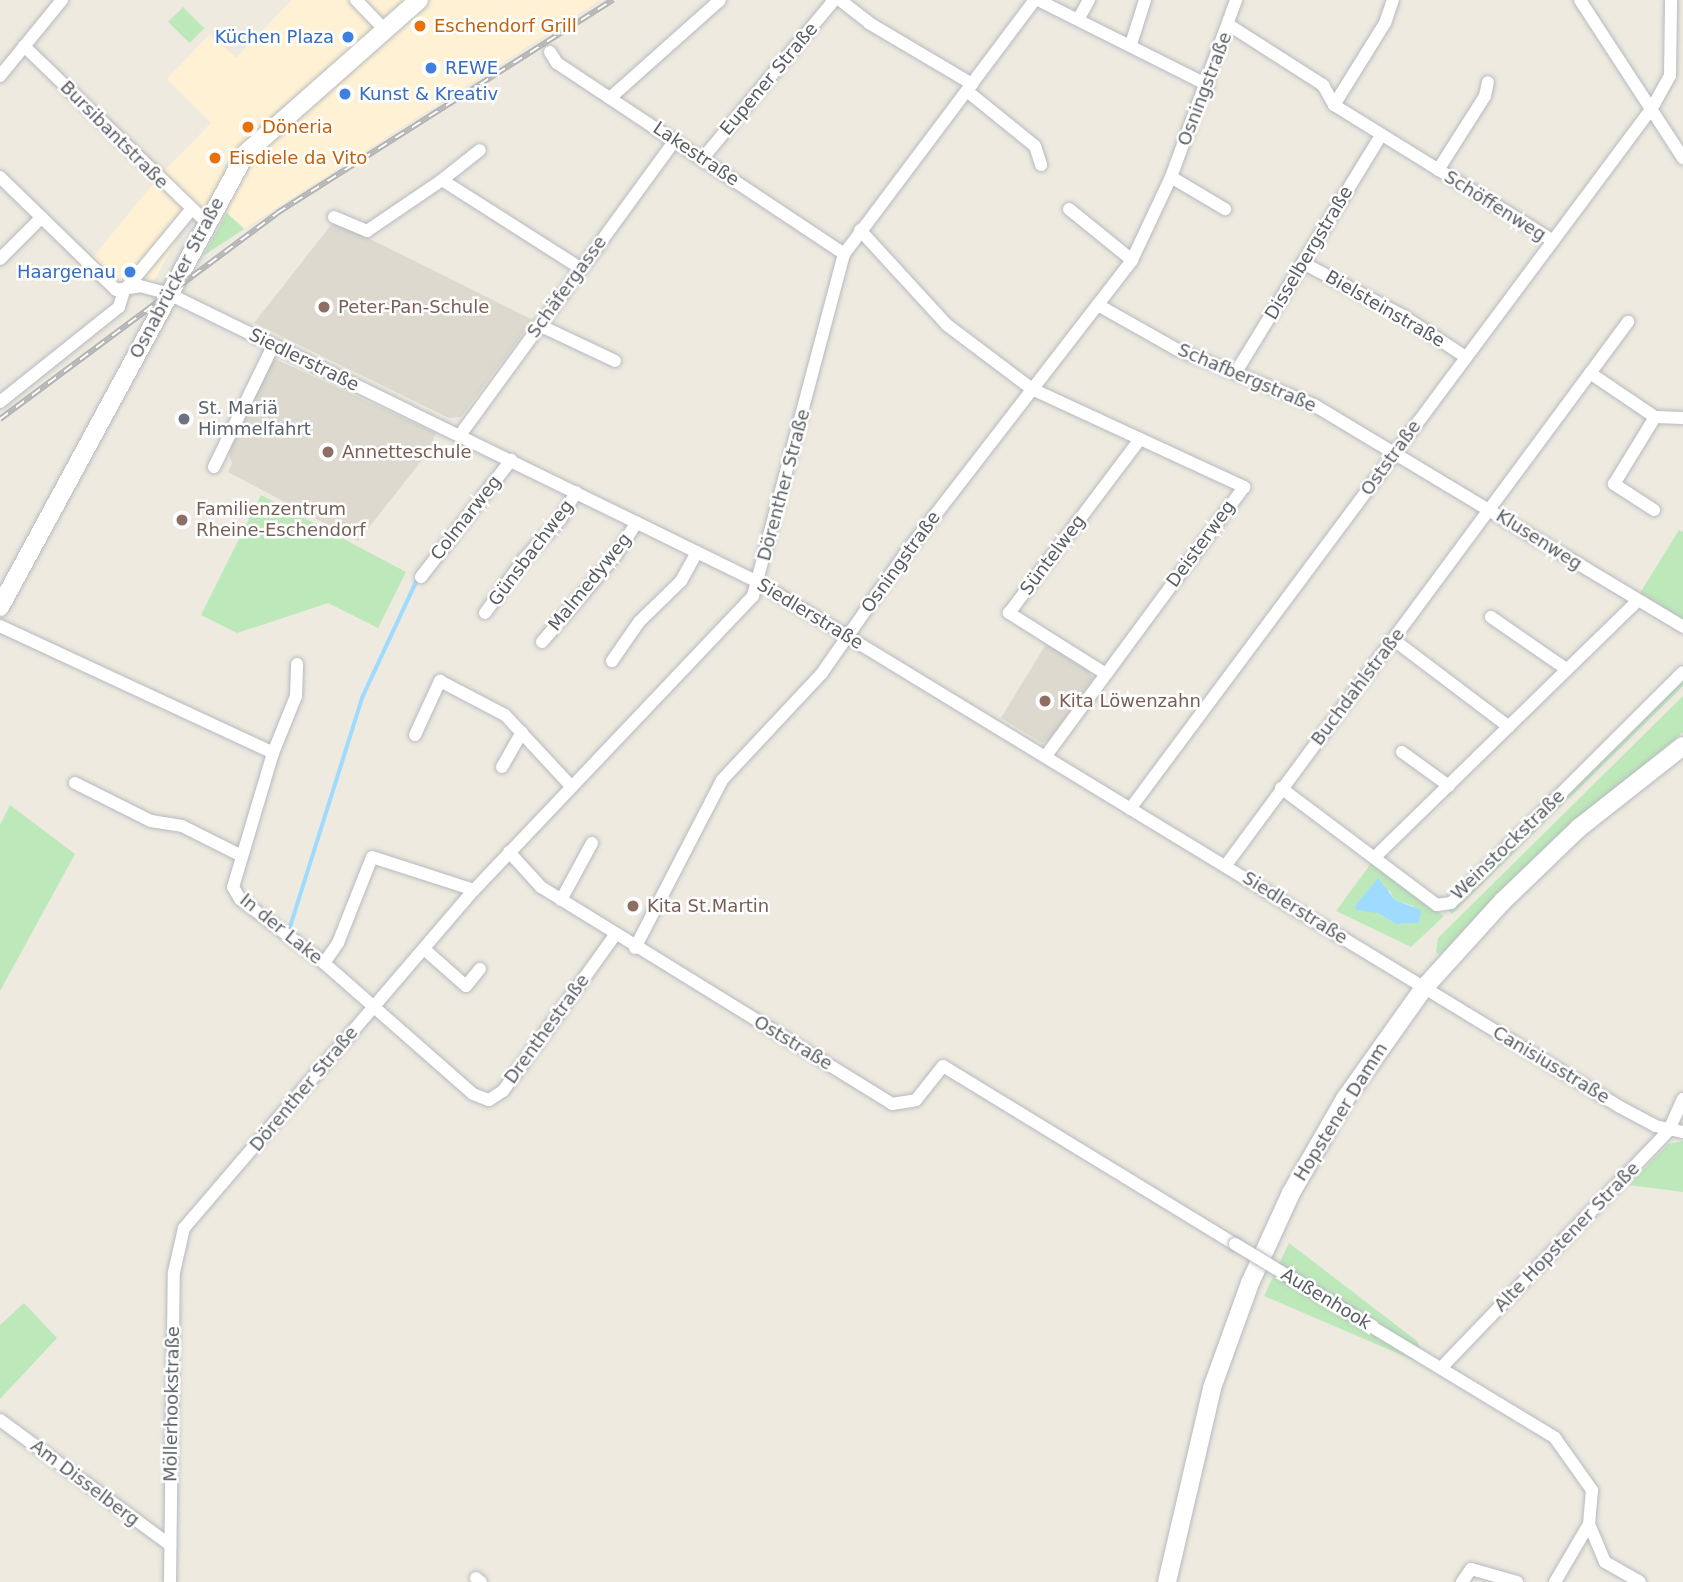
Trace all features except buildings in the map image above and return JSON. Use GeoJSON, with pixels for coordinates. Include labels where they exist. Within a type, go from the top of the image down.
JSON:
{"type":"FeatureCollection","features":[{"type":"Feature","properties":{"kind":"main road","name":"Osnabrücker Straße"},"geometry":{"type":"LineString","coordinates":[[3,594],[246,153],[419,0]]}},
{"type":"Feature","properties":{"kind":"main road","name":"Hopstener Damm"},"geometry":{"type":"LineString","coordinates":[[1167,1582],[1212,1388],[1250,1283],[1319,1142],[1424,988],[1543,862],[1683,746]]}},
{"type":"Feature","properties":{"kind":"street"},"geometry":{"type":"LineString","coordinates":[[0,76],[62,0]]}},
{"type":"Feature","properties":{"kind":"street"},"geometry":{"type":"LineString","coordinates":[[356,0],[384,29]]}},
{"type":"Feature","properties":{"kind":"street"},"geometry":{"type":"LineString","coordinates":[[610,98],[720,0]]}},
{"type":"Feature","properties":{"kind":"street","name":"Eupener Straße"},"geometry":{"type":"LineString","coordinates":[[703,159],[834,0]]}},
{"type":"Feature","properties":{"kind":"street"},"geometry":{"type":"LineString","coordinates":[[840,0],[869,23],[969,88],[1035,146],[1041,165]]}},
{"type":"Feature","properties":{"kind":"street"},"geometry":{"type":"LineString","coordinates":[[1036,0],[1079,18],[1208,85]]}},
{"type":"Feature","properties":{"kind":"street","name":"Dörenther Straße"},"geometry":{"type":"LineString","coordinates":[[184,1228],[474,890],[570,786],[744,608],[758,582],[844,254],[1036,0]]}},
{"type":"Feature","properties":{"kind":"street"},"geometry":{"type":"LineString","coordinates":[[1079,18],[1089,0]]}},
{"type":"Feature","properties":{"kind":"street"},"geometry":{"type":"LineString","coordinates":[[1130,44],[1145,0]]}},
{"type":"Feature","properties":{"kind":"street","name":"Osningstraße"},"geometry":{"type":"LineString","coordinates":[[635,948],[722,780],[822,673],[905,554],[1132,260],[1171,177],[1208,85],[1236,0]]}},
{"type":"Feature","properties":{"kind":"street"},"geometry":{"type":"LineString","coordinates":[[1334,105],[1385,23],[1393,0]]}},
{"type":"Feature","properties":{"kind":"street"},"geometry":{"type":"LineString","coordinates":[[1580,0],[1683,158]]}},
{"type":"Feature","properties":{"kind":"street","name":"Oststraße"},"geometry":{"type":"LineString","coordinates":[[1130,809],[1652,108],[1670,76],[1671,0]]}},
{"type":"Feature","properties":{"kind":"street","name":"Schöffenweg"},"geometry":{"type":"LineString","coordinates":[[1229,25],[1323,85],[1334,105],[1553,241]]}},
{"type":"Feature","properties":{"kind":"street","name":"Bursibantstraße"},"geometry":{"type":"LineString","coordinates":[[24,46],[190,211],[206,222]]}},
{"type":"Feature","properties":{"kind":"street","name":"Lakestraße"},"geometry":{"type":"LineString","coordinates":[[550,52],[557,63],[844,254]]}},
{"type":"Feature","properties":{"kind":"street","name":"Schöffenweg"},"geometry":{"type":"LineString","coordinates":[[1438,170],[1485,96],[1488,82]]}},
{"type":"Feature","properties":{"kind":"street","name":"Disselbergstraße"},"geometry":{"type":"LineString","coordinates":[[1236,372],[1381,135]]}},
{"type":"Feature","properties":{"kind":"street","name":"Schäfergasse"},"geometry":{"type":"LineString","coordinates":[[460,435],[675,140]]}},
{"type":"Feature","properties":{"kind":"street"},"geometry":{"type":"LineString","coordinates":[[334,217],[367,231],[442,180],[480,150]]}},
{"type":"Feature","properties":{"kind":"street"},"geometry":{"type":"LineString","coordinates":[[0,177],[116,290],[124,291]]}},
{"type":"Feature","properties":{"kind":"street"},"geometry":{"type":"LineString","coordinates":[[1171,177],[1225,209]]}},
{"type":"Feature","properties":{"kind":"street"},"geometry":{"type":"LineString","coordinates":[[442,180],[580,268]]}},
{"type":"Feature","properties":{"kind":"street"},"geometry":{"type":"LineString","coordinates":[[1069,209],[1132,260]]}},
{"type":"Feature","properties":{"kind":"street","name":"Osnabrücker Straße"},"geometry":{"type":"LineString","coordinates":[[0,402],[102,324],[119,307],[124,291],[190,211]]}},
{"type":"Feature","properties":{"kind":"street"},"geometry":{"type":"LineString","coordinates":[[0,259],[42,217]]}},
{"type":"Feature","properties":{"kind":"street"},"geometry":{"type":"LineString","coordinates":[[860,230],[947,325],[1032,389]]}},
{"type":"Feature","properties":{"kind":"street","name":"Bielsteinstraße"},"geometry":{"type":"LineString","coordinates":[[1303,263],[1402,316],[1466,357]]}},
{"type":"Feature","properties":{"kind":"street","name":"Siedlerstraße"},"geometry":{"type":"LineString","coordinates":[[124,291],[141,286],[167,293],[758,582],[849,635],[1424,988]]}},
{"type":"Feature","properties":{"kind":"street","name":"Schafbergstraße"},"geometry":{"type":"LineString","coordinates":[[1098,305],[1176,349],[1314,405],[1395,452]]}},
{"type":"Feature","properties":{"kind":"street","name":"Buchdahlstraße"},"geometry":{"type":"LineString","coordinates":[[1226,865],[1628,322]]}},
{"type":"Feature","properties":{"kind":"street"},"geometry":{"type":"LineString","coordinates":[[539,325],[615,361]]}},
{"type":"Feature","properties":{"kind":"street"},"geometry":{"type":"LineString","coordinates":[[214,467],[273,346]]}},
{"type":"Feature","properties":{"kind":"street"},"geometry":{"type":"LineString","coordinates":[[1590,373],[1655,417],[1683,418]]}},
{"type":"Feature","properties":{"kind":"street","name":"Deisterweg"},"geometry":{"type":"LineString","coordinates":[[1032,389],[1244,487],[1046,756]]}},
{"type":"Feature","properties":{"kind":"street"},"geometry":{"type":"LineString","coordinates":[[1654,510],[1614,484],[1655,417]]}},
{"type":"Feature","properties":{"kind":"street","name":"Süntelweg"},"geometry":{"type":"LineString","coordinates":[[1106,674],[1009,613],[1140,439]]}},
{"type":"Feature","properties":{"kind":"street","name":"Klusenweg"},"geometry":{"type":"LineString","coordinates":[[1395,452],[1683,627]]}},
{"type":"Feature","properties":{"kind":"street","name":"Colmarweg"},"geometry":{"type":"LineString","coordinates":[[421,577],[511,460]]}},
{"type":"Feature","properties":{"kind":"street","name":"Günsbachweg"},"geometry":{"type":"LineString","coordinates":[[485,613],[525,558],[561,520],[576,492]]}},
{"type":"Feature","properties":{"kind":"street","name":"Malmedyweg"},"geometry":{"type":"LineString","coordinates":[[542,642],[615,556],[637,522]]}},
{"type":"Feature","properties":{"kind":"street"},"geometry":{"type":"LineString","coordinates":[[612,662],[639,622],[681,581],[697,552]]}},
{"type":"Feature","properties":{"kind":"street"},"geometry":{"type":"LineString","coordinates":[[1375,857],[1637,601]]}},
{"type":"Feature","properties":{"kind":"street"},"geometry":{"type":"LineString","coordinates":[[1491,617],[1566,669]]}},
{"type":"Feature","properties":{"kind":"street"},"geometry":{"type":"LineString","coordinates":[[0,626],[273,753]]}},
{"type":"Feature","properties":{"kind":"street"},"geometry":{"type":"LineString","coordinates":[[1394,640],[1509,727]]}},
{"type":"Feature","properties":{"kind":"street","name":"In der Lake"},"geometry":{"type":"LineString","coordinates":[[297,664],[296,696],[273,753],[240,855],[233,887],[240,899],[324,963],[373,1008]]}},
{"type":"Feature","properties":{"kind":"street","name":"Weinstockstraße"},"geometry":{"type":"LineString","coordinates":[[1282,788],[1437,905],[1451,903],[1683,672]]}},
{"type":"Feature","properties":{"kind":"street"},"geometry":{"type":"LineString","coordinates":[[415,735],[440,681],[505,715],[570,786]]}},
{"type":"Feature","properties":{"kind":"street"},"geometry":{"type":"LineString","coordinates":[[502,767],[522,732]]}},
{"type":"Feature","properties":{"kind":"street"},"geometry":{"type":"LineString","coordinates":[[1402,752],[1448,786]]}},
{"type":"Feature","properties":{"kind":"street"},"geometry":{"type":"LineString","coordinates":[[75,783],[151,821],[182,826],[240,855]]}},
{"type":"Feature","properties":{"kind":"street"},"geometry":{"type":"LineString","coordinates":[[561,900],[592,843]]}},
{"type":"Feature","properties":{"kind":"street"},"geometry":{"type":"LineString","coordinates":[[509,852],[541,887],[635,948]]}},
{"type":"Feature","properties":{"kind":"street"},"geometry":{"type":"LineString","coordinates":[[324,963],[338,943],[372,857],[474,890]]}},
{"type":"Feature","properties":{"kind":"street","name":"Drenthestraße"},"geometry":{"type":"LineString","coordinates":[[373,1008],[473,1094],[489,1100],[503,1091],[615,935]]}},
{"type":"Feature","properties":{"kind":"street","name":"Oststraße"},"geometry":{"type":"LineString","coordinates":[[635,948],[892,1104],[916,1100],[943,1066]]}},
{"type":"Feature","properties":{"kind":"street"},"geometry":{"type":"LineString","coordinates":[[424,949],[466,986],[480,970]]}},
{"type":"Feature","properties":{"kind":"street","name":"Canisiusstraße"},"geometry":{"type":"LineString","coordinates":[[1424,988],[1620,1107],[1669,1130],[1683,1132]]}},
{"type":"Feature","properties":{"kind":"street","name":"Außenhook"},"geometry":{"type":"LineString","coordinates":[[943,1066],[1555,1438],[1592,1490],[1589,1524],[1605,1562],[1640,1582]]}},
{"type":"Feature","properties":{"kind":"street","name":"Alte Hopstener Straße"},"geometry":{"type":"LineString","coordinates":[[1441,1368],[1669,1130],[1683,1099]]}},
{"type":"Feature","properties":{"kind":"street","name":"Möllerhookstraße"},"geometry":{"type":"LineString","coordinates":[[170,1582],[174,1272],[184,1228]]}},
{"type":"Feature","properties":{"kind":"street","name":"Am Disselberg"},"geometry":{"type":"LineString","coordinates":[[0,1420],[170,1545]]}},
{"type":"Feature","properties":{"kind":"street"},"geometry":{"type":"LineString","coordinates":[[1555,1582],[1589,1524]]}},
{"type":"Feature","properties":{"kind":"street"},"geometry":{"type":"LineString","coordinates":[[1462,1582],[1471,1569],[1517,1582]]}},
{"type":"Feature","properties":{"kind":"shaded area"},"geometry":{"type":"Polygon","coordinates":[[[292,0],[600,0],[245,228],[227,213],[186,222],[154,281],[117,282],[93,257],[163,172],[211,123],[167,79],[210,34],[236,58],[292,0]]]}},
{"type":"Feature","properties":{"kind":"shaded area"},"geometry":{"type":"Polygon","coordinates":[[[338,223],[533,320],[461,417],[449,418],[254,323],[331,225],[338,223]]]}},
{"type":"Feature","properties":{"kind":"shaded area","name":"Annetteschule"},"geometry":{"type":"Polygon","coordinates":[[[273,358],[436,433],[427,454],[358,541],[228,472],[232,463],[227,449],[273,358]]]}},
{"type":"Feature","properties":{"kind":"shaded area","name":"Kita Löwenzahn"},"geometry":{"type":"Polygon","coordinates":[[[1046,644],[1088,669],[1093,679],[1050,739],[1042,743],[1001,718],[1046,644]]]}},
{"type":"Feature","properties":{"kind":"green space"},"geometry":{"type":"Polygon","coordinates":[[[183,7],[204,28],[189,43],[168,22],[183,7]]]}},
{"type":"Feature","properties":{"kind":"green space"},"geometry":{"type":"Polygon","coordinates":[[[227,213],[244,229],[203,256],[227,213]]]}},
{"type":"Feature","properties":{"kind":"green space"},"geometry":{"type":"Polygon","coordinates":[[[261,495],[406,572],[378,628],[328,603],[237,633],[201,615],[261,495]]]}},
{"type":"Feature","properties":{"kind":"green space"},"geometry":{"type":"Polygon","coordinates":[[[1679,530],[1683,532],[1683,619],[1640,593],[1679,530]]]}},
{"type":"Feature","properties":{"kind":"green space"},"geometry":{"type":"Polygon","coordinates":[[[1683,681],[1683,686],[1452,914],[1449,911],[1683,681]]]}},
{"type":"Feature","properties":{"kind":"green space"},"geometry":{"type":"Polygon","coordinates":[[[1683,696],[1683,732],[1519,872],[1440,955],[1436,952],[1438,938],[1683,696]]]}},
{"type":"Feature","properties":{"kind":"green space"},"geometry":{"type":"Polygon","coordinates":[[[10,805],[75,854],[0,991],[0,825],[10,805]]]}},
{"type":"Feature","properties":{"kind":"green space"},"geometry":{"type":"Polygon","coordinates":[[[1372,862],[1444,916],[1411,947],[1336,911],[1372,862]],[[1389,890],[1378,913],[1396,924],[1419,923],[1413,906],[1395,900],[1389,890]]]}},
{"type":"Feature","properties":{"kind":"green space"},"geometry":{"type":"Polygon","coordinates":[[[1683,1141],[1683,1192],[1629,1185],[1668,1144],[1683,1141]]]}},
{"type":"Feature","properties":{"kind":"green space"},"geometry":{"type":"Polygon","coordinates":[[[1289,1243],[1417,1341],[1427,1366],[1264,1296],[1289,1243]]]}},
{"type":"Feature","properties":{"kind":"green space"},"geometry":{"type":"Polygon","coordinates":[[[24,1303],[57,1338],[0,1399],[0,1325],[24,1303]]]}},
{"type":"Feature","properties":{"kind":"water"},"geometry":{"type":"Polygon","coordinates":[[[1378,878],[1395,900],[1421,910],[1419,923],[1396,924],[1378,913],[1356,910],[1355,906],[1378,878]]]}},
{"type":"Feature","properties":{"kind":"waterway"},"geometry":{"type":"LineString","coordinates":[[290,927],[362,698],[416,582]]}},
{"type":"Feature","properties":{"kind":"railway"},"geometry":{"type":"LineString","coordinates":[[0,419],[277,213],[613,0]]}},
{"type":"Feature","properties":{"kind":"place","name":"Eschendorf Grill"},"geometry":{"type":"Point","coordinates":[420,26]}},
{"type":"Feature","properties":{"kind":"place","name":"Küchen Plaza"},"geometry":{"type":"Point","coordinates":[348,37]}},
{"type":"Feature","properties":{"kind":"place","name":"REWE"},"geometry":{"type":"Point","coordinates":[431,68]}},
{"type":"Feature","properties":{"kind":"place","name":"Kunst & Kreativ"},"geometry":{"type":"Point","coordinates":[345,94]}},
{"type":"Feature","properties":{"kind":"place","name":"Döneria"},"geometry":{"type":"Point","coordinates":[248,127]}},
{"type":"Feature","properties":{"kind":"place","name":"Eisdiele da Vito"},"geometry":{"type":"Point","coordinates":[215,158]}},
{"type":"Feature","properties":{"kind":"place","name":"Haargenau"},"geometry":{"type":"Point","coordinates":[130,272]}},
{"type":"Feature","properties":{"kind":"place","name":"Peter-Pan-Schule"},"geometry":{"type":"Point","coordinates":[324,307]}},
{"type":"Feature","properties":{"kind":"place","name":"St. Mariä Himmelfahrt"},"geometry":{"type":"Point","coordinates":[184,419]}},
{"type":"Feature","properties":{"kind":"place","name":"Annetteschule"},"geometry":{"type":"Point","coordinates":[328,452]}},
{"type":"Feature","properties":{"kind":"place","name":"Familienzentrum Rheine-Eschendorf"},"geometry":{"type":"Point","coordinates":[182,520]}},
{"type":"Feature","properties":{"kind":"place","name":"Kita Löwenzahn"},"geometry":{"type":"Point","coordinates":[1045,701]}},
{"type":"Feature","properties":{"kind":"place","name":"Kita St.Martin"},"geometry":{"type":"Point","coordinates":[633,906]}}]}
